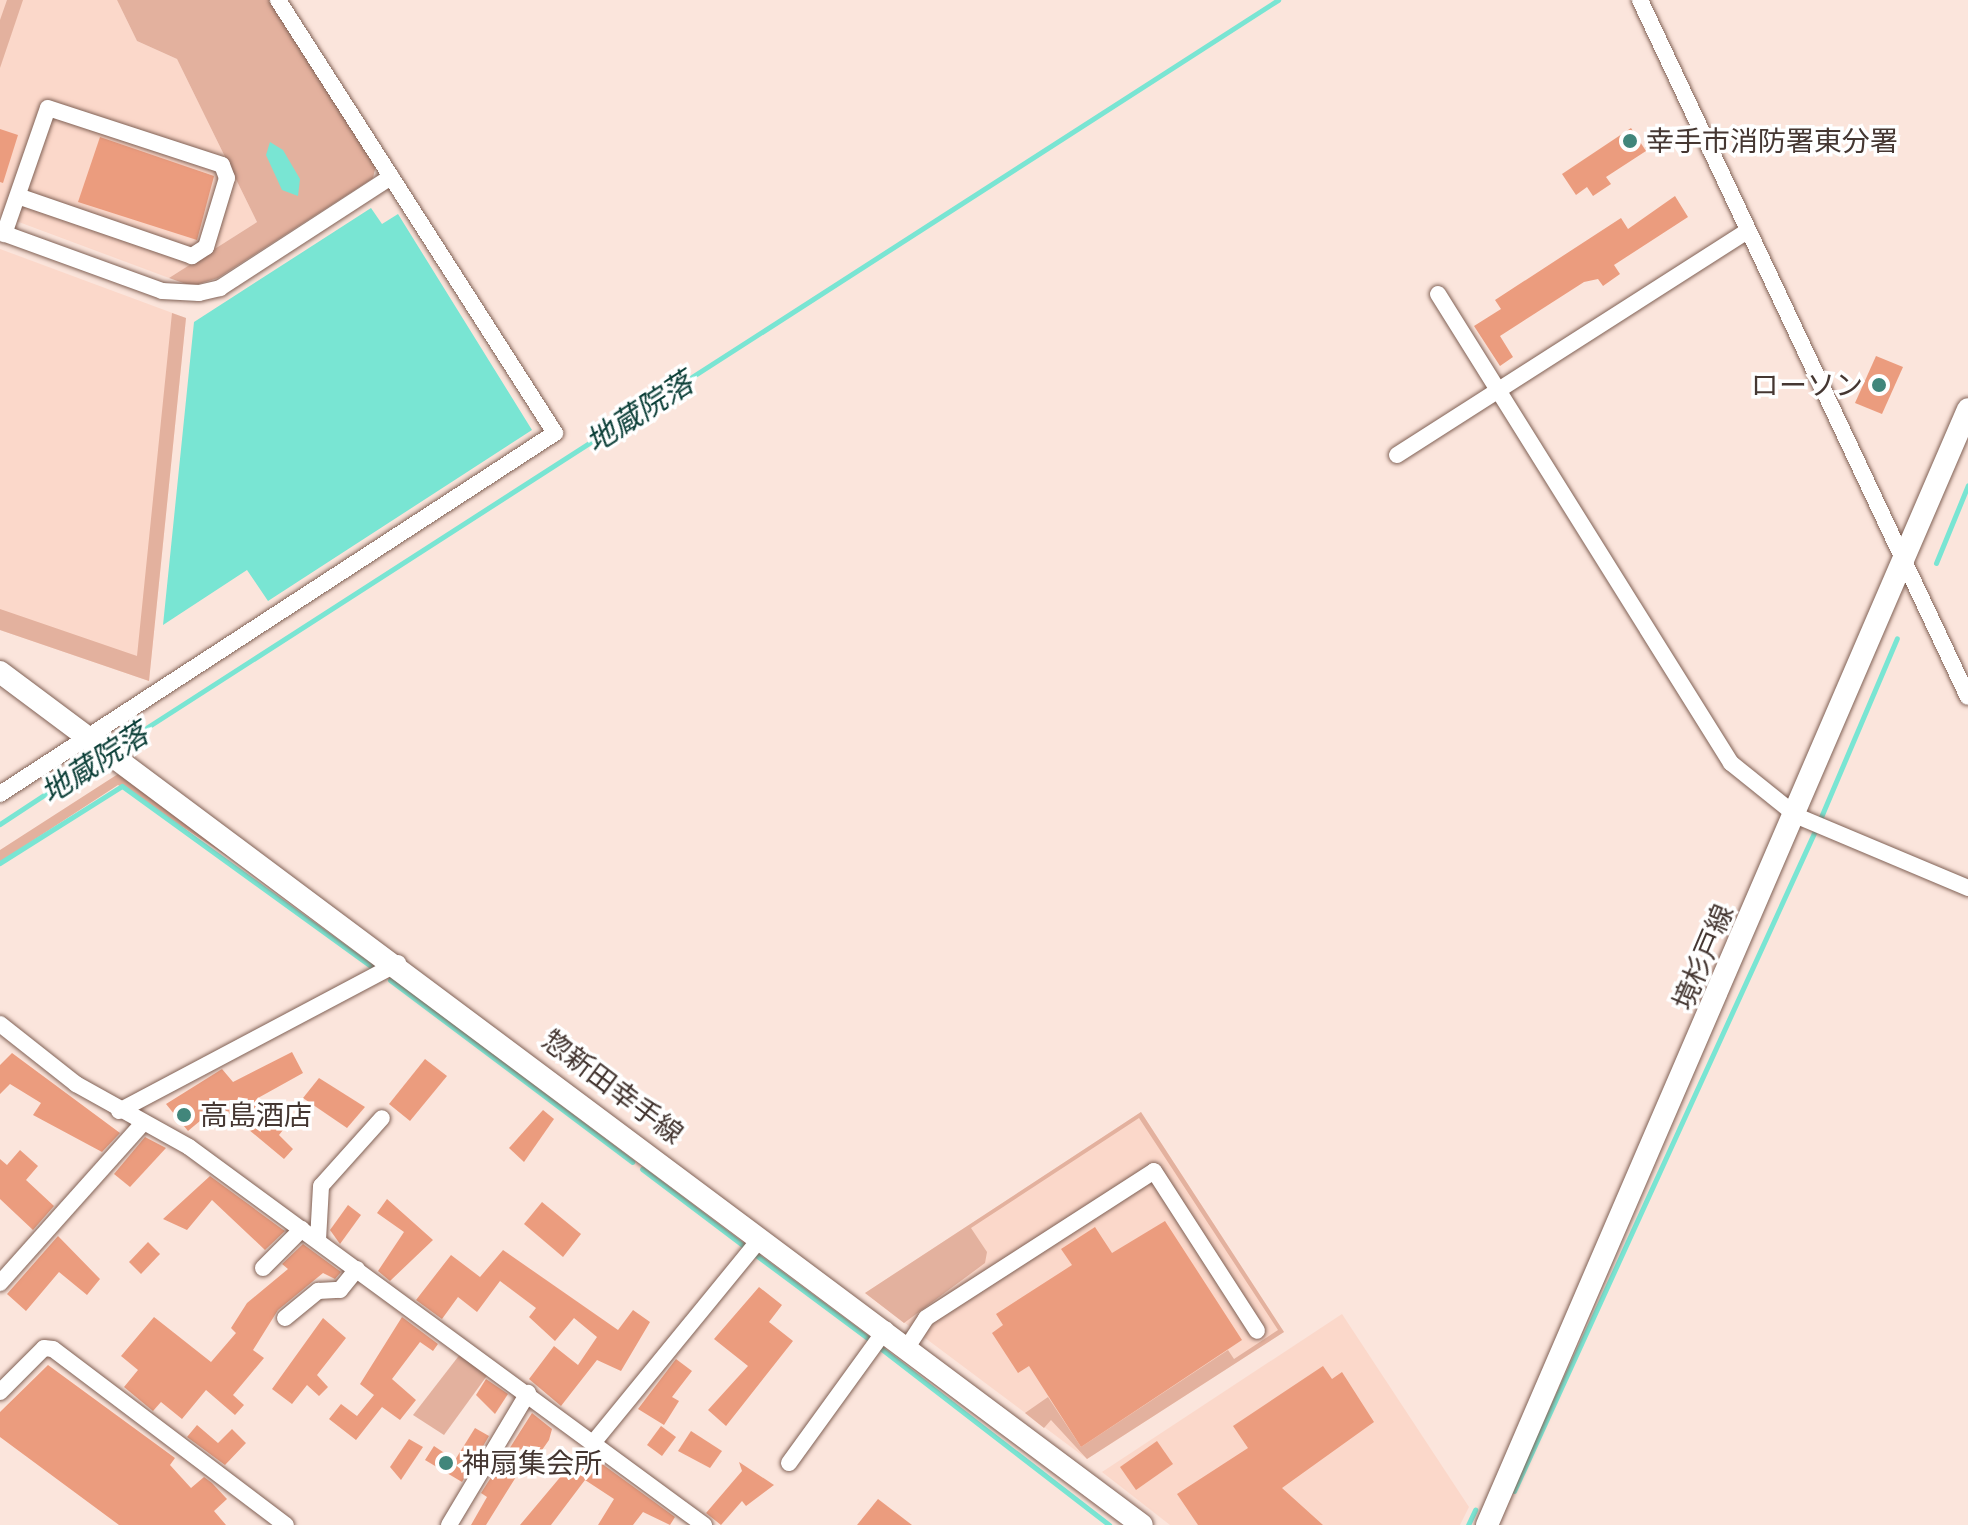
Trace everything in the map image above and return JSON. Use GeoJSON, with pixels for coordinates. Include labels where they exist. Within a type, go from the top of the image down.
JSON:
{"type":"FeatureCollection","features":[{"type":"Feature","properties":{"kind":"main road","name":"境杉戸線"},"geometry":{"type":"LineString","coordinates":[[1487,1525],[1797,816],[1968,409]]}},
{"type":"Feature","properties":{"kind":"main road","name":"惣新田幸手線"},"geometry":{"type":"LineString","coordinates":[[0,672],[121,756],[886,1329],[1142,1525]]}},
{"type":"Feature","properties":{"kind":"main road","name":"惣新田幸手線"},"geometry":{"type":"LineString","coordinates":[[0,682],[44,703]]}},
{"type":"Feature","properties":{"kind":"street"},"geometry":{"type":"LineString","coordinates":[[0,794],[96,738],[555,433],[278,0]]}},
{"type":"Feature","properties":{"kind":"street"},"geometry":{"type":"LineString","coordinates":[[1640,0],[1746,232],[1968,697]]}},
{"type":"Feature","properties":{"kind":"street"},"geometry":{"type":"LineString","coordinates":[[18,196],[192,256],[206,247],[227,178],[222,165],[48,108],[2,233],[162,291],[211,290],[391,177]]}},
{"type":"Feature","properties":{"kind":"street"},"geometry":{"type":"LineString","coordinates":[[1397,455],[1746,232]]}},
{"type":"Feature","properties":{"kind":"street"},"geometry":{"type":"LineString","coordinates":[[1438,294],[1731,763],[1797,816],[1968,888]]}},
{"type":"Feature","properties":{"kind":"street"},"geometry":{"type":"LineString","coordinates":[[119,1111],[398,963]]}},
{"type":"Feature","properties":{"kind":"street"},"geometry":{"type":"LineString","coordinates":[[0,1024],[119,1111],[143,1123],[318,1240],[704,1525]]}},
{"type":"Feature","properties":{"kind":"street"},"geometry":{"type":"LineString","coordinates":[[318,1240],[321,1186],[382,1118]]}},
{"type":"Feature","properties":{"kind":"street"},"geometry":{"type":"LineString","coordinates":[[0,1283],[143,1123]]}},
{"type":"Feature","properties":{"kind":"street"},"geometry":{"type":"LineString","coordinates":[[908,1346],[926,1318],[1154,1171],[1257,1331]]}},
{"type":"Feature","properties":{"kind":"street"},"geometry":{"type":"LineString","coordinates":[[263,1268],[302,1229]]}},
{"type":"Feature","properties":{"kind":"street"},"geometry":{"type":"LineString","coordinates":[[593,1443],[761,1238]]}},
{"type":"Feature","properties":{"kind":"street"},"geometry":{"type":"LineString","coordinates":[[285,1318],[318,1291],[340,1290],[357,1269]]}},
{"type":"Feature","properties":{"kind":"street"},"geometry":{"type":"LineString","coordinates":[[789,1463],[886,1329]]}},
{"type":"Feature","properties":{"kind":"street"},"geometry":{"type":"LineString","coordinates":[[0,1392],[44,1348],[53,1349],[286,1525]]}},
{"type":"Feature","properties":{"kind":"street"},"geometry":{"type":"LineString","coordinates":[[449,1525],[528,1393]]}},
{"type":"Feature","properties":{"kind":"shaded area"},"geometry":{"type":"Polygon","coordinates":[[[0,0],[117,0],[137,41],[177,59],[257,222],[169,278],[0,215],[0,0]]]}},
{"type":"Feature","properties":{"kind":"shaded area"},"geometry":{"type":"Polygon","coordinates":[[[7,0],[23,0],[0,68],[0,20],[7,0]]]}},
{"type":"Feature","properties":{"kind":"shaded area"},"geometry":{"type":"Polygon","coordinates":[[[117,0],[270,0],[376,165],[373,178],[218,278],[192,286],[169,278],[257,222],[177,59],[137,41],[117,0]]]}},
{"type":"Feature","properties":{"kind":"shaded area"},"geometry":{"type":"Polygon","coordinates":[[[0,249],[186,318],[149,681],[0,630],[0,249]]]}},
{"type":"Feature","properties":{"kind":"shaded area"},"geometry":{"type":"Polygon","coordinates":[[[172,313],[186,318],[149,681],[0,630],[0,609],[137,656],[172,313]]]}},
{"type":"Feature","properties":{"kind":"shaded area"},"geometry":{"type":"Polygon","coordinates":[[[118,774],[241,865],[118,785],[0,862],[0,850],[118,774]]]}},
{"type":"Feature","properties":{"kind":"shaded area"},"geometry":{"type":"Polygon","coordinates":[[[1141,1112],[1284,1332],[1087,1459],[865,1293],[1141,1112]]]}},
{"type":"Feature","properties":{"kind":"shaded area"},"geometry":{"type":"Polygon","coordinates":[[[1141,1112],[1284,1332],[1087,1459],[1051,1420],[1044,1428],[1025,1413],[1048,1397],[1081,1447],[1228,1350],[1234,1359],[1278,1330],[1139,1118],[971,1228],[987,1252],[985,1263],[904,1323],[865,1293],[1141,1112]]]}},
{"type":"Feature","properties":{"kind":"shaded area"},"geometry":{"type":"Polygon","coordinates":[[[1342,1314],[1469,1507],[1460,1525],[1170,1525],[1102,1472],[1342,1314]]]}},
{"type":"Feature","properties":{"kind":"shaded area"},"geometry":{"type":"Polygon","coordinates":[[[461,1353],[489,1373],[444,1435],[413,1415],[461,1353]]]}},
{"type":"Feature","properties":{"kind":"water"},"geometry":{"type":"Polygon","coordinates":[[[270,142],[283,150],[300,179],[298,196],[282,190],[266,155],[270,142]]]}},
{"type":"Feature","properties":{"kind":"water"},"geometry":{"type":"Polygon","coordinates":[[[371,208],[382,224],[398,214],[532,430],[268,601],[247,570],[163,625],[194,322],[371,208]]]}},
{"type":"Feature","properties":{"kind":"building"},"geometry":{"type":"Polygon","coordinates":[[[1631,128],[1646,151],[1606,177],[1611,184],[1593,196],[1587,187],[1576,195],[1562,174],[1631,128]]]}},
{"type":"Feature","properties":{"kind":"building"},"geometry":{"type":"Polygon","coordinates":[[[0,129],[18,135],[3,183],[0,182],[0,129]]]}},
{"type":"Feature","properties":{"kind":"building"},"geometry":{"type":"Polygon","coordinates":[[[100,137],[214,176],[197,240],[78,202],[100,137]]]}},
{"type":"Feature","properties":{"kind":"building"},"geometry":{"type":"Polygon","coordinates":[[[1675,196],[1688,217],[1614,265],[1620,274],[1603,286],[1598,279],[1584,282],[1500,336],[1513,357],[1500,366],[1474,326],[1501,309],[1495,300],[1621,218],[1628,229],[1675,196]]]}},
{"type":"Feature","properties":{"kind":"building","name":"ローソン"},"geometry":{"type":"Polygon","coordinates":[[[1876,356],[1903,367],[1882,414],[1855,403],[1876,356]]]}},
{"type":"Feature","properties":{"kind":"building"},"geometry":{"type":"Polygon","coordinates":[[[292,1052],[303,1073],[258,1098],[287,1125],[279,1135],[293,1149],[284,1159],[219,1105],[188,1131],[166,1104],[222,1069],[233,1082],[292,1052]]]}},
{"type":"Feature","properties":{"kind":"building"},"geometry":{"type":"Polygon","coordinates":[[[12,1053],[120,1133],[102,1152],[33,1115],[41,1103],[10,1084],[0,1094],[0,1065],[12,1053]]]}},
{"type":"Feature","properties":{"kind":"building"},"geometry":{"type":"Polygon","coordinates":[[[425,1059],[447,1076],[410,1121],[389,1104],[425,1059]]]}},
{"type":"Feature","properties":{"kind":"building"},"geometry":{"type":"Polygon","coordinates":[[[319,1078],[365,1107],[347,1128],[303,1098],[319,1078]]]}},
{"type":"Feature","properties":{"kind":"building"},"geometry":{"type":"Polygon","coordinates":[[[543,1110],[554,1119],[524,1162],[509,1148],[543,1110]]]}},
{"type":"Feature","properties":{"kind":"building"},"geometry":{"type":"Polygon","coordinates":[[[145,1137],[166,1148],[130,1187],[114,1174],[145,1137]]]}},
{"type":"Feature","properties":{"kind":"building"},"geometry":{"type":"Polygon","coordinates":[[[20,1150],[38,1166],[26,1180],[54,1206],[33,1230],[0,1199],[0,1159],[7,1165],[20,1150]]]}},
{"type":"Feature","properties":{"kind":"building"},"geometry":{"type":"Polygon","coordinates":[[[210,1176],[285,1231],[265,1250],[212,1200],[187,1230],[163,1219],[210,1176]]]}},
{"type":"Feature","properties":{"kind":"building"},"geometry":{"type":"Polygon","coordinates":[[[387,1199],[433,1240],[390,1281],[378,1271],[404,1232],[377,1213],[387,1199]]]}},
{"type":"Feature","properties":{"kind":"building"},"geometry":{"type":"Polygon","coordinates":[[[542,1202],[581,1234],[563,1257],[524,1224],[542,1202]]]}},
{"type":"Feature","properties":{"kind":"building"},"geometry":{"type":"Polygon","coordinates":[[[348,1205],[361,1215],[340,1244],[330,1230],[348,1205]]]}},
{"type":"Feature","properties":{"kind":"building"},"geometry":{"type":"Polygon","coordinates":[[[1165,1221],[1242,1340],[1081,1447],[1029,1366],[1018,1373],[992,1333],[1003,1325],[996,1314],[1072,1265],[1061,1249],[1095,1227],[1112,1253],[1165,1221]]]}},
{"type":"Feature","properties":{"kind":"building"},"geometry":{"type":"Polygon","coordinates":[[[58,1236],[100,1279],[87,1295],[59,1272],[26,1311],[7,1294],[58,1236]]]}},
{"type":"Feature","properties":{"kind":"building"},"geometry":{"type":"Polygon","coordinates":[[[148,1242],[160,1254],[141,1274],[129,1262],[148,1242]]]}},
{"type":"Feature","properties":{"kind":"building"},"geometry":{"type":"Polygon","coordinates":[[[303,1244],[341,1272],[335,1279],[323,1273],[278,1310],[253,1350],[264,1358],[233,1395],[244,1405],[235,1415],[206,1390],[182,1419],[161,1402],[153,1411],[124,1387],[138,1370],[121,1356],[154,1317],[211,1362],[236,1333],[231,1328],[247,1303],[288,1269],[282,1264],[303,1244]]]}},
{"type":"Feature","properties":{"kind":"building"},"geometry":{"type":"Polygon","coordinates":[[[503,1250],[618,1330],[633,1310],[650,1322],[621,1371],[597,1360],[561,1406],[529,1379],[554,1346],[578,1365],[597,1337],[574,1318],[555,1341],[529,1317],[536,1308],[500,1281],[477,1312],[458,1297],[442,1319],[416,1300],[451,1255],[480,1277],[503,1250]]]}},
{"type":"Feature","properties":{"kind":"building"},"geometry":{"type":"Polygon","coordinates":[[[759,1287],[782,1305],[769,1322],[793,1341],[726,1426],[708,1410],[748,1366],[714,1339],[759,1287]]]}},
{"type":"Feature","properties":{"kind":"building"},"geometry":{"type":"Polygon","coordinates":[[[402,1317],[438,1344],[433,1351],[420,1342],[392,1379],[416,1400],[400,1420],[382,1407],[356,1440],[329,1419],[341,1404],[357,1416],[374,1395],[360,1384],[402,1317]]]}},
{"type":"Feature","properties":{"kind":"building"},"geometry":{"type":"Polygon","coordinates":[[[323,1318],[346,1338],[317,1375],[328,1387],[319,1396],[307,1385],[292,1404],[272,1389],[323,1318]]]}},
{"type":"Feature","properties":{"kind":"building"},"geometry":{"type":"Polygon","coordinates":[[[676,1359],[692,1371],[672,1397],[679,1401],[664,1425],[638,1409],[676,1359]]]}},
{"type":"Feature","properties":{"kind":"building"},"geometry":{"type":"Polygon","coordinates":[[[48,1365],[175,1458],[170,1465],[191,1488],[204,1477],[212,1483],[227,1499],[214,1511],[226,1525],[119,1525],[0,1437],[0,1412],[48,1365]]]}},
{"type":"Feature","properties":{"kind":"building"},"geometry":{"type":"Polygon","coordinates":[[[1323,1366],[1332,1379],[1342,1372],[1374,1422],[1282,1488],[1323,1525],[1198,1525],[1177,1494],[1248,1448],[1233,1426],[1323,1366]]]}},
{"type":"Feature","properties":{"kind":"building"},"geometry":{"type":"Polygon","coordinates":[[[486,1379],[508,1394],[495,1414],[476,1395],[486,1379]]]}},
{"type":"Feature","properties":{"kind":"building"},"geometry":{"type":"Polygon","coordinates":[[[532,1413],[552,1429],[549,1440],[535,1460],[529,1456],[486,1525],[471,1525],[487,1497],[481,1493],[532,1413]]]}},
{"type":"Feature","properties":{"kind":"building"},"geometry":{"type":"Polygon","coordinates":[[[197,1425],[218,1443],[232,1429],[246,1443],[225,1465],[187,1437],[197,1425]]]}},
{"type":"Feature","properties":{"kind":"building"},"geometry":{"type":"Polygon","coordinates":[[[661,1426],[676,1437],[662,1456],[647,1445],[661,1426]]]}},
{"type":"Feature","properties":{"kind":"building"},"geometry":{"type":"Polygon","coordinates":[[[475,1428],[489,1436],[462,1482],[425,1460],[434,1446],[455,1460],[475,1428]]]}},
{"type":"Feature","properties":{"kind":"building"},"geometry":{"type":"Polygon","coordinates":[[[691,1431],[722,1451],[710,1468],[678,1451],[691,1431]]]}},
{"type":"Feature","properties":{"kind":"building"},"geometry":{"type":"Polygon","coordinates":[[[409,1439],[423,1447],[401,1480],[390,1467],[409,1439]]]}},
{"type":"Feature","properties":{"kind":"building"},"geometry":{"type":"Polygon","coordinates":[[[1157,1441],[1173,1464],[1136,1490],[1120,1467],[1157,1441]]]}},
{"type":"Feature","properties":{"kind":"building"},"geometry":{"type":"Polygon","coordinates":[[[583,1450],[675,1517],[670,1525],[643,1512],[633,1525],[598,1525],[614,1499],[585,1480],[551,1525],[520,1525],[583,1450]]]}},
{"type":"Feature","properties":{"kind":"building"},"geometry":{"type":"Polygon","coordinates":[[[739,1462],[774,1485],[746,1506],[742,1501],[721,1525],[706,1513],[742,1471],[739,1462]]]}},
{"type":"Feature","properties":{"kind":"building"},"geometry":{"type":"Polygon","coordinates":[[[878,1499],[912,1525],[857,1525],[878,1499]]]}},
{"type":"Feature","properties":{"kind":"waterway","name":"地蔵院落"},"geometry":{"type":"LineString","coordinates":[[115,748],[1278,0]]}},
{"type":"Feature","properties":{"kind":"waterway"},"geometry":{"type":"LineString","coordinates":[[1936,563],[1968,485]]}},
{"type":"Feature","properties":{"kind":"waterway"},"geometry":{"type":"LineString","coordinates":[[1821,817],[1897,638]]}},
{"type":"Feature","properties":{"kind":"waterway","name":"地蔵院落"},"geometry":{"type":"LineString","coordinates":[[0,824],[103,756]]}},
{"type":"Feature","properties":{"kind":"waterway"},"geometry":{"type":"LineString","coordinates":[[0,863],[122,786],[373,968]]}},
{"type":"Feature","properties":{"kind":"waterway"},"geometry":{"type":"LineString","coordinates":[[1514,1491],[1814,833]]}},
{"type":"Feature","properties":{"kind":"waterway"},"geometry":{"type":"LineString","coordinates":[[390,980],[632,1162]]}},
{"type":"Feature","properties":{"kind":"waterway"},"geometry":{"type":"LineString","coordinates":[[642,1169],[745,1247]]}},
{"type":"Feature","properties":{"kind":"waterway"},"geometry":{"type":"LineString","coordinates":[[756,1255],[870,1340]]}},
{"type":"Feature","properties":{"kind":"waterway"},"geometry":{"type":"LineString","coordinates":[[879,1347],[1109,1525]]}},
{"type":"Feature","properties":{"kind":"waterway"},"geometry":{"type":"LineString","coordinates":[[1468,1525],[1475,1510]]}},
{"type":"Feature","properties":{"kind":"place","name":"幸手市消防署東分署"},"geometry":{"type":"Point","coordinates":[1630,141]}},
{"type":"Feature","properties":{"kind":"place","name":"ローソン"},"geometry":{"type":"Point","coordinates":[1879,385]}},
{"type":"Feature","properties":{"kind":"place","name":"高島酒店"},"geometry":{"type":"Point","coordinates":[184,1115]}},
{"type":"Feature","properties":{"kind":"place","name":"神扇集会所"},"geometry":{"type":"Point","coordinates":[446,1463]}}]}
